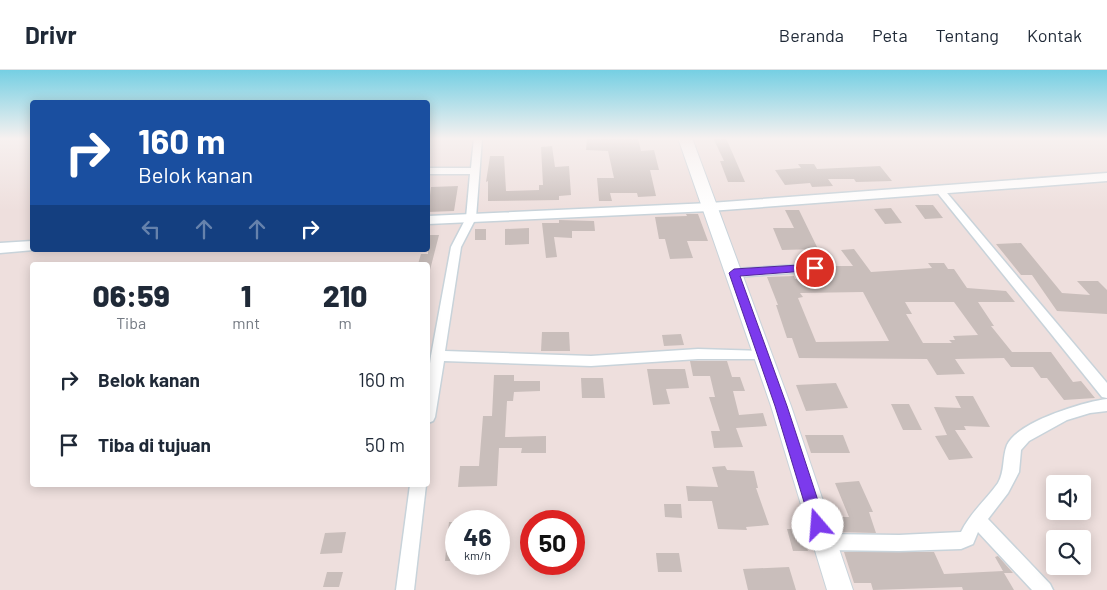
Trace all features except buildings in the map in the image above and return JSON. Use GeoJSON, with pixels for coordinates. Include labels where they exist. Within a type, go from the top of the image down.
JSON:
{"type":"FeatureCollection","features":[{"type":"Feature","properties":{"kind":"main road"},"geometry":{"type":"LineString","coordinates":[[693,162],[764,356],[840,590]]}},
{"type":"Feature","properties":{"kind":"street"},"geometry":{"type":"LineString","coordinates":[[430,403],[456,247],[471,218],[475,162]]}},
{"type":"Feature","properties":{"kind":"street"},"geometry":{"type":"LineString","coordinates":[[430,171],[474,171]]}},
{"type":"Feature","properties":{"kind":"street"},"geometry":{"type":"LineString","coordinates":[[430,220],[710,207],[1107,176]]}},
{"type":"Feature","properties":{"kind":"street"},"geometry":{"type":"LineString","coordinates":[[939,189],[1107,393]]}},
{"type":"Feature","properties":{"kind":"street"},"geometry":{"type":"LineString","coordinates":[[0,248],[30,246]]}},
{"type":"Feature","properties":{"kind":"street"},"geometry":{"type":"LineString","coordinates":[[734,273],[815,268]]}},
{"type":"Feature","properties":{"kind":"street"},"geometry":{"type":"LineString","coordinates":[[437,356],[591,361],[698,354],[764,356]]}},
{"type":"Feature","properties":{"kind":"street"},"geometry":{"type":"LineString","coordinates":[[824,542],[899,543],[961,541],[967,538],[978,520],[1003,488],[1011,472],[1014,447],[1024,437],[1063,415],[1090,406],[1107,405]]}},
{"type":"Feature","properties":{"kind":"street"},"geometry":{"type":"LineString","coordinates":[[405,590],[418,487]]}},
{"type":"Feature","properties":{"kind":"street"},"geometry":{"type":"LineString","coordinates":[[978,520],[1044,590]]}},
{"type":"Feature","properties":{"kind":"route"},"geometry":{"type":"LineString","coordinates":[[815,268],[734,273],[781,406],[818,525]]}}]}
